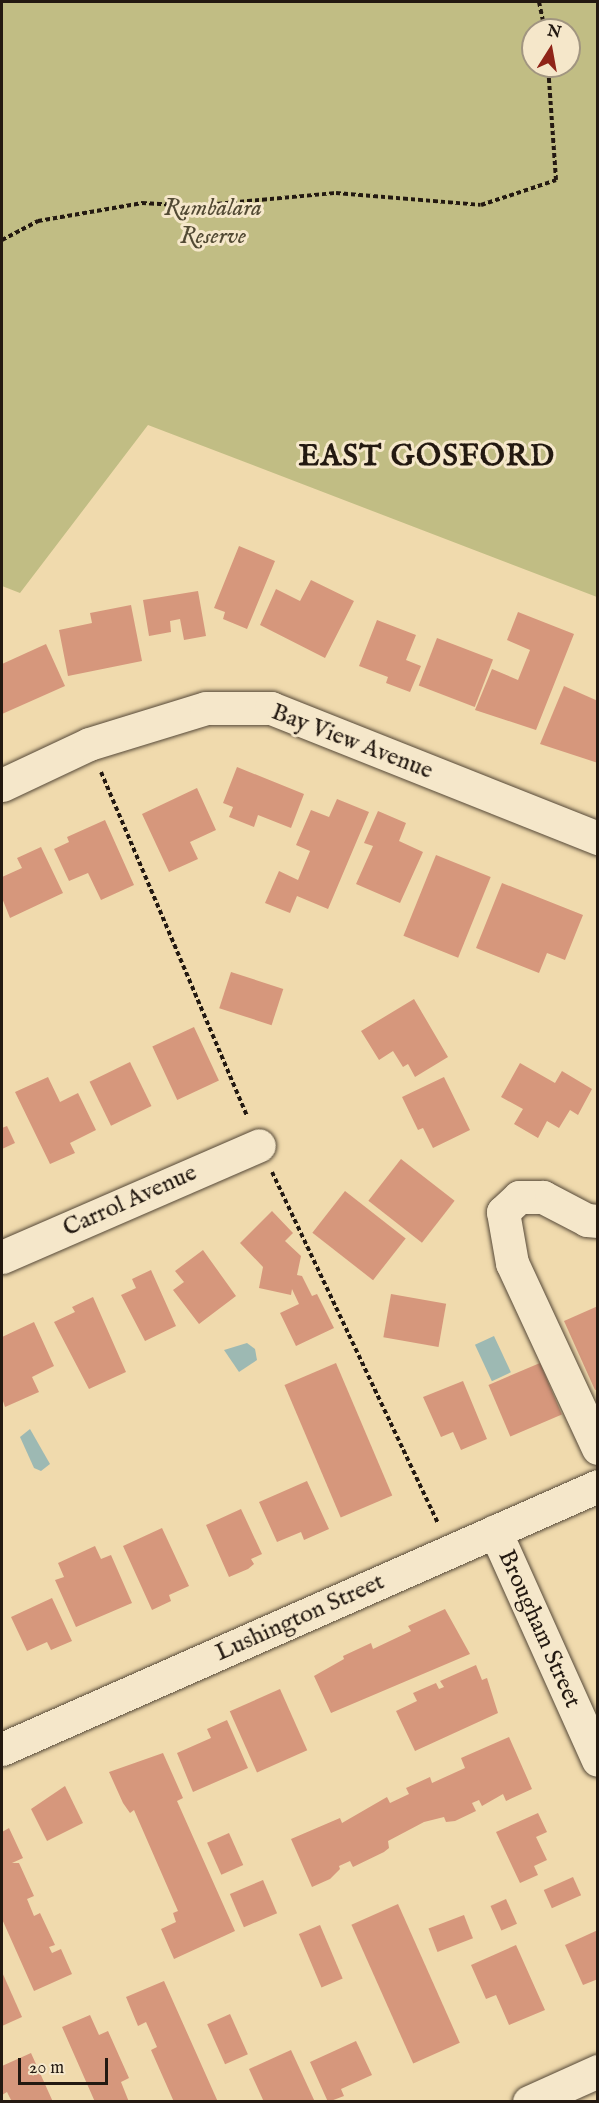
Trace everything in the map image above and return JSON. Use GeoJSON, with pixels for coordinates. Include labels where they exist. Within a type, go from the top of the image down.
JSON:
{"type":"FeatureCollection","features":[{"type":"Feature","properties":{"kind":"street","name":"Bay View Avenue"},"geometry":{"type":"LineString","coordinates":[[2,785],[89,744],[206,708],[272,708],[597,838]]}},
{"type":"Feature","properties":{"kind":"street","name":"Carrol Avenue"},"geometry":{"type":"LineString","coordinates":[[2,1257],[259,1145]]}},
{"type":"Feature","properties":{"kind":"street"},"geometry":{"type":"LineString","coordinates":[[597,1221],[587,1220],[543,1197],[519,1197],[503,1212],[512,1263],[597,1448]]}},
{"type":"Feature","properties":{"kind":"street","name":"Lushington Street"},"geometry":{"type":"LineString","coordinates":[[2,1749],[597,1486]]}},
{"type":"Feature","properties":{"kind":"street","name":"Brougham Street"},"geometry":{"type":"LineString","coordinates":[[495,1531],[597,1760]]}},
{"type":"Feature","properties":{"kind":"street"},"geometry":{"type":"LineString","coordinates":[[529,2102],[597,2071]]}},
{"type":"Feature","properties":{"kind":"path"},"geometry":{"type":"LineString","coordinates":[[538,2],[542,18]]}},
{"type":"Feature","properties":{"kind":"path"},"geometry":{"type":"LineString","coordinates":[[2,240],[39,221],[142,203],[195,206],[336,193],[481,205],[556,180],[549,78]]}},
{"type":"Feature","properties":{"kind":"path"},"geometry":{"type":"LineString","coordinates":[[89,744],[259,1145],[451,1551]]}},
{"type":"Feature","properties":{"kind":"green space","name":"Rumbalara Reserve"},"geometry":{"type":"Polygon","coordinates":[[[2,2],[597,2],[597,597],[148,425],[20,593],[2,586],[2,2]]]}},
{"type":"Feature","properties":{"kind":"water"},"geometry":{"type":"Polygon","coordinates":[[[494,1336],[511,1372],[492,1381],[475,1345],[494,1336]]]}},
{"type":"Feature","properties":{"kind":"water"},"geometry":{"type":"Polygon","coordinates":[[[247,1343],[255,1349],[257,1360],[239,1372],[224,1350],[247,1343]]]}},
{"type":"Feature","properties":{"kind":"water"},"geometry":{"type":"Polygon","coordinates":[[[30,1429],[50,1464],[41,1471],[34,1468],[20,1437],[30,1429]]]}},
{"type":"Feature","properties":{"kind":"building"},"geometry":{"type":"Polygon","coordinates":[[[239,546],[275,561],[247,629],[223,619],[225,612],[214,608],[239,546]]]}},
{"type":"Feature","properties":{"kind":"building"},"geometry":{"type":"Polygon","coordinates":[[[311,580],[354,601],[325,658],[260,625],[276,589],[300,601],[311,580]]]}},
{"type":"Feature","properties":{"kind":"building"},"geometry":{"type":"Polygon","coordinates":[[[198,591],[206,636],[184,640],[180,619],[170,621],[171,632],[149,636],[143,600],[198,591]]]}},
{"type":"Feature","properties":{"kind":"building"},"geometry":{"type":"Polygon","coordinates":[[[131,605],[142,661],[68,676],[59,630],[92,623],[90,613],[131,605]]]}},
{"type":"Feature","properties":{"kind":"building"},"geometry":{"type":"Polygon","coordinates":[[[518,612],[574,634],[536,730],[475,710],[492,669],[518,680],[530,650],[507,640],[518,612]]]}},
{"type":"Feature","properties":{"kind":"building"},"geometry":{"type":"Polygon","coordinates":[[[377,620],[416,635],[406,660],[421,666],[410,692],[386,683],[388,677],[359,666],[377,620]]]}},
{"type":"Feature","properties":{"kind":"building"},"geometry":{"type":"Polygon","coordinates":[[[437,638],[493,660],[475,707],[419,686],[437,638]]]}},
{"type":"Feature","properties":{"kind":"building"},"geometry":{"type":"Polygon","coordinates":[[[46,644],[65,686],[2,714],[2,664],[46,644]]]}},
{"type":"Feature","properties":{"kind":"building"},"geometry":{"type":"Polygon","coordinates":[[[564,686],[598,701],[598,763],[540,744],[564,686]]]}},
{"type":"Feature","properties":{"kind":"building"},"geometry":{"type":"Polygon","coordinates":[[[237,767],[304,794],[291,828],[258,815],[254,827],[229,817],[233,807],[223,803],[237,767]]]}},
{"type":"Feature","properties":{"kind":"building"},"geometry":{"type":"Polygon","coordinates":[[[197,788],[216,830],[190,842],[198,859],[169,872],[142,814],[197,788]]]}},
{"type":"Feature","properties":{"kind":"building"},"geometry":{"type":"Polygon","coordinates":[[[337,799],[369,812],[328,909],[297,896],[290,913],[265,903],[279,871],[298,880],[310,851],[296,845],[311,810],[329,817],[337,799]]]}},
{"type":"Feature","properties":{"kind":"building"},"geometry":{"type":"Polygon","coordinates":[[[378,811],[406,823],[399,841],[423,852],[400,903],[356,884],[373,846],[364,843],[378,811]]]}},
{"type":"Feature","properties":{"kind":"building"},"geometry":{"type":"Polygon","coordinates":[[[105,820],[134,885],[101,900],[88,873],[69,881],[54,849],[69,842],[67,837],[105,820]]]}},
{"type":"Feature","properties":{"kind":"building"},"geometry":{"type":"Polygon","coordinates":[[[41,847],[63,893],[10,918],[2,898],[2,877],[22,868],[17,858],[41,847]]]}},
{"type":"Feature","properties":{"kind":"building"},"geometry":{"type":"Polygon","coordinates":[[[436,855],[491,877],[458,958],[403,936],[436,855]]]}},
{"type":"Feature","properties":{"kind":"building"},"geometry":{"type":"Polygon","coordinates":[[[502,883],[583,915],[565,960],[547,953],[539,973],[476,948],[502,883]]]}},
{"type":"Feature","properties":{"kind":"building"},"geometry":{"type":"Polygon","coordinates":[[[231,972],[283,989],[272,1025],[219,1008],[231,972]]]}},
{"type":"Feature","properties":{"kind":"building"},"geometry":{"type":"Polygon","coordinates":[[[414,999],[448,1057],[415,1077],[408,1064],[403,1067],[393,1051],[379,1060],[361,1031],[414,999]]]}},
{"type":"Feature","properties":{"kind":"building"},"geometry":{"type":"Polygon","coordinates":[[[194,1027],[219,1080],[177,1100],[152,1046],[194,1027]]]}},
{"type":"Feature","properties":{"kind":"building"},"geometry":{"type":"Polygon","coordinates":[[[130,1062],[151,1106],[111,1126],[90,1082],[130,1062]]]}},
{"type":"Feature","properties":{"kind":"building"},"geometry":{"type":"Polygon","coordinates":[[[520,1063],[555,1083],[562,1071],[592,1089],[578,1115],[570,1110],[559,1128],[547,1121],[538,1138],[514,1124],[523,1109],[501,1097],[520,1063]]]}},
{"type":"Feature","properties":{"kind":"building"},"geometry":{"type":"Polygon","coordinates":[[[48,1077],[60,1102],[78,1093],[96,1130],[70,1143],[75,1153],[50,1164],[15,1092],[48,1077]]]}},
{"type":"Feature","properties":{"kind":"building"},"geometry":{"type":"Polygon","coordinates":[[[444,1077],[470,1130],[433,1148],[423,1128],[418,1130],[402,1097],[444,1077]]]}},
{"type":"Feature","properties":{"kind":"building"},"geometry":{"type":"Polygon","coordinates":[[[7,1126],[15,1143],[2,1149],[2,1128],[7,1126]]]}},
{"type":"Feature","properties":{"kind":"building"},"geometry":{"type":"Polygon","coordinates":[[[401,1159],[455,1201],[422,1243],[368,1201],[401,1159]]]}},
{"type":"Feature","properties":{"kind":"building"},"geometry":{"type":"Polygon","coordinates":[[[345,1191],[406,1238],[373,1280],[312,1233],[345,1191]]]}},
{"type":"Feature","properties":{"kind":"building"},"geometry":{"type":"Polygon","coordinates":[[[272,1211],[293,1233],[285,1241],[301,1256],[297,1275],[302,1276],[312,1296],[317,1294],[334,1328],[296,1346],[280,1313],[299,1304],[292,1289],[291,1295],[259,1288],[263,1267],[240,1243],[272,1211]]]}},
{"type":"Feature","properties":{"kind":"building"},"geometry":{"type":"Polygon","coordinates":[[[203,1250],[236,1296],[199,1324],[173,1290],[184,1282],[175,1271],[203,1250]]]}},
{"type":"Feature","properties":{"kind":"building"},"geometry":{"type":"Polygon","coordinates":[[[151,1270],[176,1326],[145,1341],[121,1295],[136,1288],[132,1279],[151,1270]]]}},
{"type":"Feature","properties":{"kind":"building"},"geometry":{"type":"Polygon","coordinates":[[[391,1294],[446,1304],[439,1347],[383,1337],[391,1294]]]}},
{"type":"Feature","properties":{"kind":"building"},"geometry":{"type":"Polygon","coordinates":[[[93,1297],[126,1372],[89,1389],[54,1322],[75,1312],[72,1307],[93,1297]]]}},
{"type":"Feature","properties":{"kind":"building"},"geometry":{"type":"Polygon","coordinates":[[[598,1306],[598,1389],[595,1390],[564,1321],[598,1306]]]}},
{"type":"Feature","properties":{"kind":"building"},"geometry":{"type":"Polygon","coordinates":[[[34,1322],[54,1366],[32,1377],[39,1392],[5,1407],[2,1398],[2,1337],[34,1322]]]}},
{"type":"Feature","properties":{"kind":"building"},"geometry":{"type":"Polygon","coordinates":[[[336,1363],[392,1496],[341,1517],[284,1385],[336,1363]]]}},
{"type":"Feature","properties":{"kind":"building"},"geometry":{"type":"Polygon","coordinates":[[[540,1363],[562,1415],[510,1436],[488,1385],[540,1363]]]}},
{"type":"Feature","properties":{"kind":"building"},"geometry":{"type":"Polygon","coordinates":[[[463,1381],[487,1439],[461,1450],[453,1432],[441,1437],[423,1397],[463,1381]]]}},
{"type":"Feature","properties":{"kind":"building"},"geometry":{"type":"Polygon","coordinates":[[[307,1481],[329,1529],[304,1540],[301,1532],[277,1542],[259,1502],[307,1481]]]}},
{"type":"Feature","properties":{"kind":"building"},"geometry":{"type":"Polygon","coordinates":[[[241,1509],[262,1554],[251,1559],[254,1564],[248,1569],[229,1577],[206,1525],[241,1509]]]}},
{"type":"Feature","properties":{"kind":"building"},"geometry":{"type":"Polygon","coordinates":[[[162,1528],[189,1586],[169,1595],[171,1601],[152,1610],[123,1546],[162,1528]]]}},
{"type":"Feature","properties":{"kind":"building"},"geometry":{"type":"Polygon","coordinates":[[[95,1546],[101,1559],[111,1555],[132,1603],[76,1627],[55,1580],[64,1577],[58,1563],[95,1546]]]}},
{"type":"Feature","properties":{"kind":"building"},"geometry":{"type":"Polygon","coordinates":[[[52,1598],[72,1641],[51,1650],[47,1642],[27,1651],[11,1617],[52,1598]]]}},
{"type":"Feature","properties":{"kind":"building"},"geometry":{"type":"Polygon","coordinates":[[[445,1609],[470,1654],[331,1713],[314,1676],[344,1659],[343,1656],[371,1643],[373,1649],[411,1631],[408,1626],[445,1609]]]}},
{"type":"Feature","properties":{"kind":"building"},"geometry":{"type":"Polygon","coordinates":[[[476,1665],[482,1680],[487,1678],[498,1713],[415,1751],[396,1711],[417,1701],[413,1693],[436,1683],[439,1689],[444,1687],[440,1681],[476,1665]]]}},
{"type":"Feature","properties":{"kind":"building"},"geometry":{"type":"Polygon","coordinates":[[[280,1689],[307,1750],[257,1773],[230,1711],[280,1689]]]}},
{"type":"Feature","properties":{"kind":"building"},"geometry":{"type":"Polygon","coordinates":[[[227,1720],[248,1768],[193,1792],[177,1753],[211,1738],[207,1729],[227,1720]]]}},
{"type":"Feature","properties":{"kind":"building"},"geometry":{"type":"Polygon","coordinates":[[[509,1737],[532,1789],[506,1801],[503,1794],[482,1806],[479,1800],[472,1803],[476,1811],[455,1821],[446,1822],[444,1817],[424,1822],[388,1841],[389,1848],[384,1852],[353,1867],[350,1861],[339,1866],[340,1869],[330,1879],[312,1887],[291,1839],[340,1818],[342,1823],[387,1797],[390,1803],[409,1794],[406,1788],[430,1777],[432,1783],[465,1768],[461,1758],[509,1737]]]}},
{"type":"Feature","properties":{"kind":"building"},"geometry":{"type":"Polygon","coordinates":[[[163,1753],[183,1798],[177,1801],[235,1931],[174,1959],[161,1929],[176,1922],[173,1913],[178,1911],[134,1810],[130,1813],[123,1803],[109,1772],[163,1753]]]}},
{"type":"Feature","properties":{"kind":"building"},"geometry":{"type":"Polygon","coordinates":[[[65,1786],[83,1823],[47,1841],[31,1809],[65,1786]]]}},
{"type":"Feature","properties":{"kind":"building"},"geometry":{"type":"Polygon","coordinates":[[[538,1813],[547,1832],[536,1837],[547,1860],[534,1866],[538,1875],[520,1883],[496,1832],[538,1813]]]}},
{"type":"Feature","properties":{"kind":"building"},"geometry":{"type":"Polygon","coordinates":[[[9,1828],[23,1858],[12,1863],[19,1863],[34,1896],[27,1899],[34,1916],[40,1913],[55,1945],[49,1947],[52,1953],[61,1949],[72,1974],[34,1991],[2,1919],[2,1832],[9,1828]]]}},
{"type":"Feature","properties":{"kind":"building"},"geometry":{"type":"Polygon","coordinates":[[[229,1833],[243,1865],[221,1875],[207,1843],[229,1833]]]}},
{"type":"Feature","properties":{"kind":"building"},"geometry":{"type":"Polygon","coordinates":[[[573,1877],[581,1895],[552,1908],[544,1890],[573,1877]]]}},
{"type":"Feature","properties":{"kind":"building"},"geometry":{"type":"Polygon","coordinates":[[[263,1880],[277,1913],[244,1927],[230,1894],[263,1880]]]}},
{"type":"Feature","properties":{"kind":"building"},"geometry":{"type":"Polygon","coordinates":[[[506,1899],[517,1924],[501,1931],[490,1906],[506,1899]]]}},
{"type":"Feature","properties":{"kind":"building"},"geometry":{"type":"Polygon","coordinates":[[[398,1904],[460,2043],[413,2064],[351,1925],[398,1904]]]}},
{"type":"Feature","properties":{"kind":"building"},"geometry":{"type":"Polygon","coordinates":[[[464,1915],[473,1938],[437,1952],[429,1929],[464,1915]]]}},
{"type":"Feature","properties":{"kind":"building"},"geometry":{"type":"Polygon","coordinates":[[[320,1925],[343,1978],[321,1987],[299,1934],[320,1925]]]}},
{"type":"Feature","properties":{"kind":"building"},"geometry":{"type":"Polygon","coordinates":[[[598,1930],[598,1979],[583,1985],[565,1945],[598,1930]]]}},
{"type":"Feature","properties":{"kind":"building"},"geometry":{"type":"Polygon","coordinates":[[[516,1945],[545,2010],[509,2025],[496,1995],[486,1999],[471,1965],[516,1945]]]}},
{"type":"Feature","properties":{"kind":"building"},"geometry":{"type":"Polygon","coordinates":[[[2,1972],[22,2017],[2,2026],[2,1972]]]}},
{"type":"Feature","properties":{"kind":"building"},"geometry":{"type":"Polygon","coordinates":[[[164,1981],[218,2102],[174,2102],[151,2050],[157,2047],[146,2022],[138,2026],[126,1997],[164,1981]]]}},
{"type":"Feature","properties":{"kind":"building"},"geometry":{"type":"Polygon","coordinates":[[[230,2014],[248,2054],[225,2064],[207,2024],[230,2014]]]}},
{"type":"Feature","properties":{"kind":"building"},"geometry":{"type":"Polygon","coordinates":[[[90,2015],[99,2035],[108,2031],[129,2078],[121,2082],[129,2102],[95,2102],[62,2027],[90,2015]]]}},
{"type":"Feature","properties":{"kind":"building"},"geometry":{"type":"Polygon","coordinates":[[[356,2041],[372,2075],[341,2089],[344,2096],[328,2102],[310,2062],[356,2041]]]}},
{"type":"Feature","properties":{"kind":"building"},"geometry":{"type":"Polygon","coordinates":[[[291,2050],[315,2102],[264,2102],[249,2069],[291,2050]]]}},
{"type":"Feature","properties":{"kind":"building"},"geometry":{"type":"Polygon","coordinates":[[[31,2053],[53,2102],[12,2102],[7,2092],[2,2095],[2,2066],[31,2053]]]}},
{"type":"Feature","properties":{"kind":"district","name":"EAST GOSFORD"},"geometry":{"type":"Point","coordinates":[427,457]}}]}
